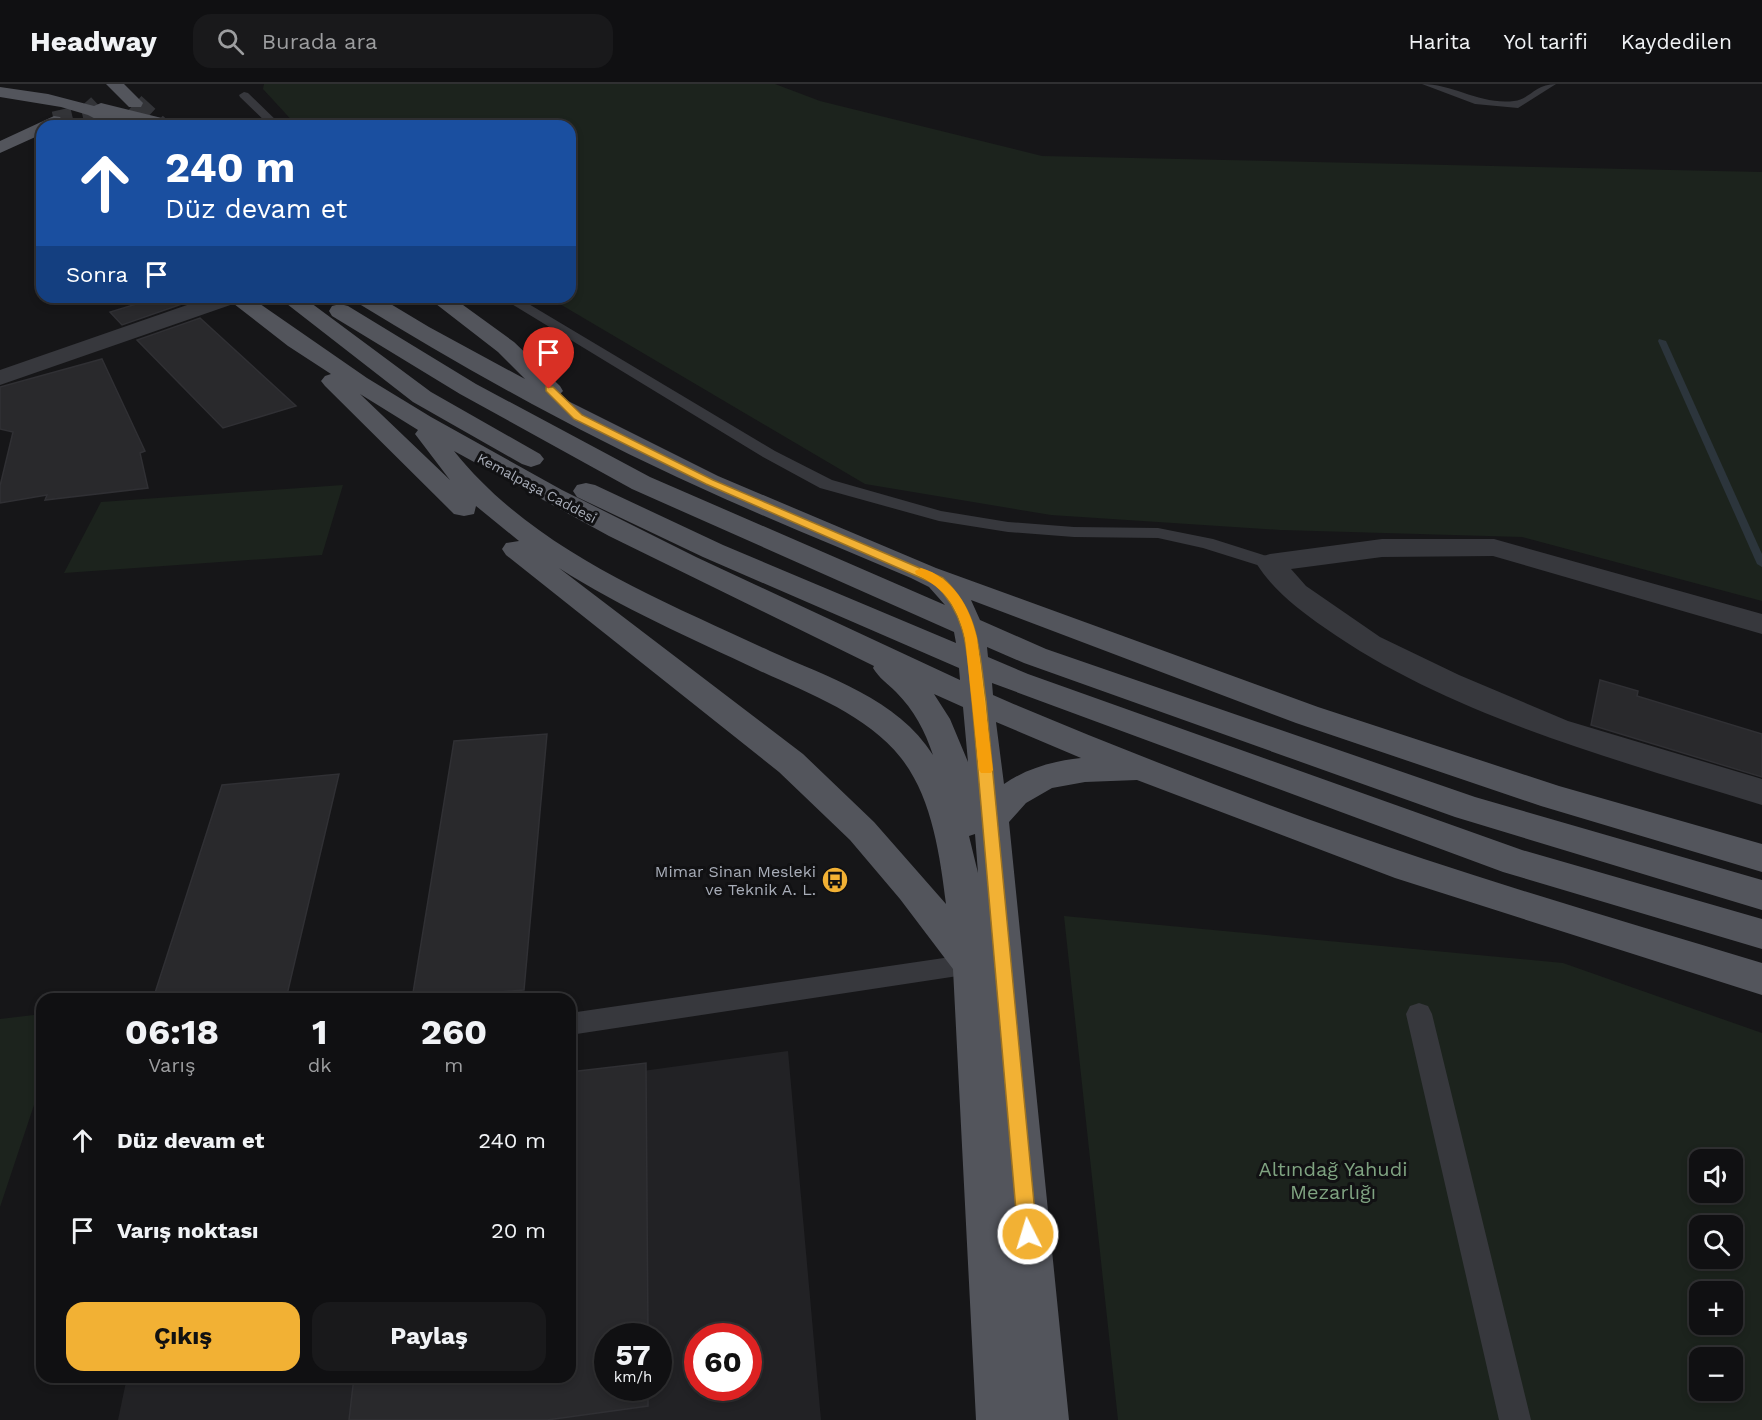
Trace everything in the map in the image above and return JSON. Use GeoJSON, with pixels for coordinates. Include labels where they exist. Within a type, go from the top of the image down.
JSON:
{"type":"FeatureCollection","features":[{"type":"Feature","properties":{"kind":"main road"},"geometry":{"type":"LineString","coordinates":[[114,84],[135,103]]}},
{"type":"Feature","properties":{"kind":"main road"},"geometry":{"type":"LineString","coordinates":[[0,92],[58,100],[149,120]]}},
{"type":"Feature","properties":{"kind":"main road"},"geometry":{"type":"LineString","coordinates":[[58,100],[111,120]]}},
{"type":"Feature","properties":{"kind":"main road"},"geometry":{"type":"LineString","coordinates":[[0,102],[51,113],[68,120]]}},
{"type":"Feature","properties":{"kind":"main road"},"geometry":{"type":"LineString","coordinates":[[0,148],[36,123]]}},
{"type":"Feature","properties":{"kind":"main road"},"geometry":{"type":"LineString","coordinates":[[0,158],[36,149]]}},
{"type":"Feature","properties":{"kind":"main road","name":"Kemalpaşa Caddesi"},"geometry":{"type":"LineString","coordinates":[[241,303],[284,334],[472,453],[618,532],[857,646]]}},
{"type":"Feature","properties":{"kind":"main road"},"geometry":{"type":"LineString","coordinates":[[270,303],[345,365],[404,408],[476,492],[502,515],[541,543],[620,591],[849,702],[888,727],[914,751],[935,786],[958,866],[968,921]]}},
{"type":"Feature","properties":{"kind":"main road"},"geometry":{"type":"LineString","coordinates":[[297,303],[422,397],[585,490],[713,551],[880,621],[1017,682],[1516,862],[1762,934]]}},
{"type":"Feature","properties":{"kind":"main road"},"geometry":{"type":"LineString","coordinates":[[330,303],[459,384],[641,483],[1035,656],[1467,808],[1762,895]]}},
{"type":"Feature","properties":{"kind":"main road"},"geometry":{"type":"LineString","coordinates":[[374,303],[420,332],[578,417],[710,482],[921,572],[1328,722],[1553,796],[1762,858]]}},
{"type":"Feature","properties":{"kind":"main road"},"geometry":{"type":"LineString","coordinates":[[446,303],[506,347],[578,417]]}},
{"type":"Feature","properties":{"kind":"main road"},"geometry":{"type":"LineString","coordinates":[[284,334],[469,512],[791,764],[862,831],[913,889],[970,964]]}},
{"type":"Feature","properties":{"kind":"main road"},"geometry":{"type":"LineString","coordinates":[[618,532],[634,538],[654,541],[675,540],[694,534],[709,525],[719,514],[722,502],[719,491],[710,482]]}},
{"type":"Feature","properties":{"kind":"main road"},"geometry":{"type":"LineString","coordinates":[[921,572],[939,581],[953,594],[962,607],[971,638],[991,818],[1044,1420]]}},
{"type":"Feature","properties":{"kind":"main road"},"geometry":{"type":"LineString","coordinates":[[857,646],[900,676],[914,691],[943,735],[956,774],[969,848],[970,964],[1001,1420]]}},
{"type":"Feature","properties":{"kind":"main road"},"geometry":{"type":"LineString","coordinates":[[857,646],[979,701],[1144,770],[1407,867],[1762,979]]}},
{"type":"Feature","properties":{"kind":"main road"},"geometry":{"type":"LineString","coordinates":[[991,818],[1014,794],[1041,778],[1078,770],[1144,770]]}},
{"type":"Feature","properties":{"kind":"street"},"geometry":{"type":"LineString","coordinates":[[0,378],[216,303]]}},
{"type":"Feature","properties":{"kind":"street"},"geometry":{"type":"LineString","coordinates":[[1269,563],[1382,548],[1494,547],[1762,624]]}},
{"type":"Feature","properties":{"kind":"street"},"geometry":{"type":"LineString","coordinates":[[1269,563],[1296,593],[1369,644],[1448,683],[1557,729],[1762,792]]}},
{"type":"Feature","properties":{"kind":"lane"},"geometry":{"type":"LineString","coordinates":[[1427,84],[1479,102],[1518,105],[1551,84]]}},
{"type":"Feature","properties":{"kind":"lane"},"geometry":{"type":"LineString","coordinates":[[244,95],[270,120]]}},
{"type":"Feature","properties":{"kind":"lane"},"geometry":{"type":"LineString","coordinates":[[517,303],[769,454],[826,484],[939,516],[1074,532],[1158,533],[1207,543],[1269,563]]}},
{"type":"Feature","properties":{"kind":"lane"},"geometry":{"type":"LineString","coordinates":[[576,1023],[970,964]]}},
{"type":"Feature","properties":{"kind":"lane"},"geometry":{"type":"LineString","coordinates":[[1419,1014],[1515,1420]]}},
{"type":"Feature","properties":{"kind":"shaded area"},"geometry":{"type":"Polygon","coordinates":[[[788,1051],[821,1420],[118,1420],[126,1383],[576,1383],[576,1080],[788,1051]]]}},
{"type":"Feature","properties":{"kind":"green space"},"geometry":{"type":"Polygon","coordinates":[[[264,84],[775,84],[820,101],[1042,156],[1762,172],[1762,601],[1522,537],[1281,530],[1051,515],[865,484],[558,303],[576,303],[576,120],[291,120],[263,89],[264,84]]]}},
{"type":"Feature","properties":{"kind":"green space"},"geometry":{"type":"Polygon","coordinates":[[[343,485],[322,555],[64,573],[101,502],[343,485]]]}},
{"type":"Feature","properties":{"kind":"green space","name":"Altındağ Yahudi Mezarlığı"},"geometry":{"type":"Polygon","coordinates":[[[1064,916],[1563,963],[1762,1033],[1762,1420],[1118,1420],[1064,916]]]}},
{"type":"Feature","properties":{"kind":"green space"},"geometry":{"type":"Polygon","coordinates":[[[36,1015],[36,1099],[0,1207],[0,1019],[36,1015]]]}},
{"type":"Feature","properties":{"kind":"building"},"geometry":{"type":"Polygon","coordinates":[[[139,303],[185,303],[122,325],[110,312],[139,303]]]}},
{"type":"Feature","properties":{"kind":"building"},"geometry":{"type":"Polygon","coordinates":[[[200,318],[296,406],[223,428],[137,340],[200,318]]]}},
{"type":"Feature","properties":{"kind":"building"},"geometry":{"type":"Polygon","coordinates":[[[102,359],[145,451],[140,453],[148,488],[45,500],[47,495],[0,503],[0,486],[13,432],[0,429],[0,387],[102,359]]]}},
{"type":"Feature","properties":{"kind":"building"},"geometry":{"type":"Polygon","coordinates":[[[1600,680],[1638,691],[1637,696],[1762,734],[1762,777],[1591,725],[1600,680]]]}},
{"type":"Feature","properties":{"kind":"building"},"geometry":{"type":"Polygon","coordinates":[[[547,734],[524,990],[487,993],[413,993],[454,741],[547,734]]]}},
{"type":"Feature","properties":{"kind":"building"},"geometry":{"type":"Polygon","coordinates":[[[339,774],[287,993],[155,993],[222,785],[339,774]]]}},
{"type":"Feature","properties":{"kind":"building"},"geometry":{"type":"Polygon","coordinates":[[[646,1063],[648,1323],[594,1323],[594,1401],[648,1401],[648,1406],[547,1420],[349,1420],[353,1383],[576,1383],[576,1071],[646,1063]]]}},
{"type":"Feature","properties":{"kind":"waterway"},"geometry":{"type":"LineString","coordinates":[[1662,341],[1762,564]]}},
{"type":"Feature","properties":{"kind":"tunnel"},"geometry":{"type":"LineString","coordinates":[[58,120],[88,113],[102,100]]}},
{"type":"Feature","properties":{"kind":"tunnel"},"geometry":{"type":"LineString","coordinates":[[135,103],[153,120]]}},
{"type":"Feature","properties":{"kind":"slow traffic"},"geometry":{"type":"LineString","coordinates":[[921,571],[939,581],[953,594],[962,607],[967,621],[971,638],[986,770]]}},
{"type":"Feature","properties":{"kind":"place","name":"Mimar Sinan Mesleki ve Teknik A. L."},"geometry":{"type":"Point","coordinates":[835,880]}},
{"type":"Feature","properties":{"kind":"route"},"geometry":{"type":"LineString","coordinates":[[549,389],[578,417],[710,482],[939,581],[953,594],[962,607],[971,638],[979,701],[1028,1234]]}}]}
